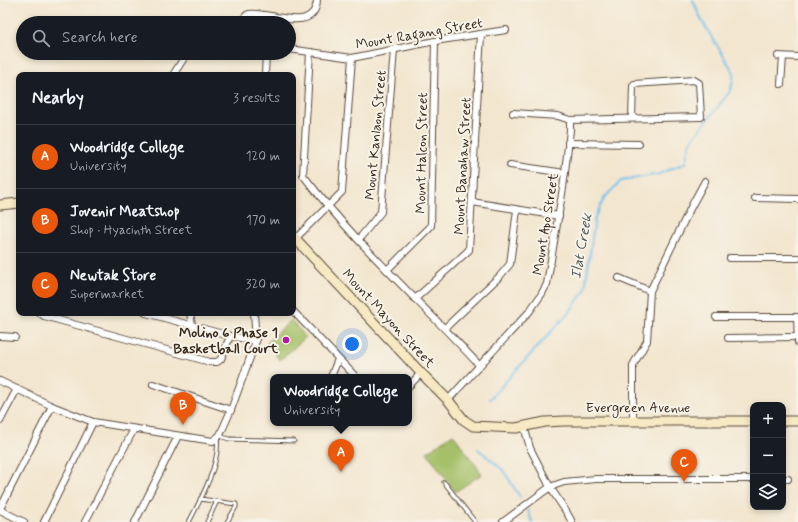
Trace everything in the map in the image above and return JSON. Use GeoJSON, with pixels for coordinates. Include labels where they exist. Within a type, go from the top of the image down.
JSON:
{"type":"FeatureCollection","features":[{"type":"Feature","properties":{"kind":"street"},"geometry":{"type":"LineString","coordinates":[[296,19],[302,19],[314,11],[317,6],[317,0]]}},
{"type":"Feature","properties":{"kind":"street"},"geometry":{"type":"LineString","coordinates":[[245,16],[248,14],[267,16]]}},
{"type":"Feature","properties":{"kind":"street","name":"Mount Ragang Street"},"geometry":{"type":"LineString","coordinates":[[296,50],[352,58],[436,41],[506,30]]}},
{"type":"Feature","properties":{"kind":"street","name":"Mount Banahaw Street"},"geometry":{"type":"LineString","coordinates":[[415,299],[469,250],[481,34]]}},
{"type":"Feature","properties":{"kind":"street","name":"Mount Halcon Street"},"geometry":{"type":"LineString","coordinates":[[387,270],[431,226],[436,41]]}},
{"type":"Feature","properties":{"kind":"street","name":"Mount Kanlaon Street"},"geometry":{"type":"LineString","coordinates":[[359,239],[381,212],[394,50]]}},
{"type":"Feature","properties":{"kind":"street"},"geometry":{"type":"LineString","coordinates":[[310,52],[303,175],[328,206],[387,270],[445,328],[479,365]]}},
{"type":"Feature","properties":{"kind":"street"},"geometry":{"type":"LineString","coordinates":[[781,84],[781,56],[798,57]]}},
{"type":"Feature","properties":{"kind":"street"},"geometry":{"type":"LineString","coordinates":[[296,237],[342,192],[352,58]]}},
{"type":"Feature","properties":{"kind":"street"},"geometry":{"type":"LineString","coordinates":[[175,72],[183,60]]}},
{"type":"Feature","properties":{"kind":"street"},"geometry":{"type":"LineString","coordinates":[[264,72],[265,60]]}},
{"type":"Feature","properties":{"kind":"street"},"geometry":{"type":"LineString","coordinates":[[513,114],[558,116],[570,120],[700,117],[699,83],[694,80],[634,84],[632,118]]}},
{"type":"Feature","properties":{"kind":"street","name":"Mount Apo Street"},"geometry":{"type":"LineString","coordinates":[[448,400],[529,312],[547,284],[559,216],[570,120]]}},
{"type":"Feature","properties":{"kind":"street"},"geometry":{"type":"LineString","coordinates":[[568,143],[639,144]]}},
{"type":"Feature","properties":{"kind":"street"},"geometry":{"type":"LineString","coordinates":[[510,165],[565,173]]}},
{"type":"Feature","properties":{"kind":"street"},"geometry":{"type":"LineString","coordinates":[[633,421],[634,365],[647,341],[650,291],[705,181]]}},
{"type":"Feature","properties":{"kind":"street"},"geometry":{"type":"LineString","coordinates":[[755,198],[798,199]]}},
{"type":"Feature","properties":{"kind":"street"},"geometry":{"type":"LineString","coordinates":[[472,202],[559,216]]}},
{"type":"Feature","properties":{"kind":"street"},"geometry":{"type":"LineString","coordinates":[[0,205],[16,203]]}},
{"type":"Feature","properties":{"kind":"street"},"geometry":{"type":"LineString","coordinates":[[445,328],[500,276],[510,264],[517,210]]}},
{"type":"Feature","properties":{"kind":"street","name":"Mount Mayon Street"},"geometry":{"type":"LineString","coordinates":[[296,241],[448,400],[464,420]]}},
{"type":"Feature","properties":{"kind":"street"},"geometry":{"type":"LineString","coordinates":[[730,258],[798,258]]}},
{"type":"Feature","properties":{"kind":"street"},"geometry":{"type":"LineString","coordinates":[[619,278],[650,291]]}},
{"type":"Feature","properties":{"kind":"street"},"geometry":{"type":"LineString","coordinates":[[296,314],[353,374]]}},
{"type":"Feature","properties":{"kind":"street"},"geometry":{"type":"LineString","coordinates":[[44,316],[210,362],[218,362],[221,359],[230,336]]}},
{"type":"Feature","properties":{"kind":"street"},"geometry":{"type":"LineString","coordinates":[[158,316],[230,336],[256,341]]}},
{"type":"Feature","properties":{"kind":"street"},"geometry":{"type":"LineString","coordinates":[[190,316],[192,325]]}},
{"type":"Feature","properties":{"kind":"street"},"geometry":{"type":"LineString","coordinates":[[0,381],[52,406],[93,422],[213,441],[218,437],[230,410],[256,341],[254,316]]}},
{"type":"Feature","properties":{"kind":"street"},"geometry":{"type":"LineString","coordinates":[[716,317],[797,317],[798,342]]}},
{"type":"Feature","properties":{"kind":"street"},"geometry":{"type":"LineString","coordinates":[[0,336],[15,337]]}},
{"type":"Feature","properties":{"kind":"street"},"geometry":{"type":"LineString","coordinates":[[728,338],[798,337]]}},
{"type":"Feature","properties":{"kind":"street"},"geometry":{"type":"LineString","coordinates":[[332,374],[338,359]]}},
{"type":"Feature","properties":{"kind":"street"},"geometry":{"type":"LineString","coordinates":[[412,383],[421,373]]}},
{"type":"Feature","properties":{"kind":"street"},"geometry":{"type":"LineString","coordinates":[[153,384],[230,410]]}},
{"type":"Feature","properties":{"kind":"street"},"geometry":{"type":"LineString","coordinates":[[0,421],[17,389]]}},
{"type":"Feature","properties":{"kind":"street"},"geometry":{"type":"LineString","coordinates":[[24,522],[0,510],[52,406]]}},
{"type":"Feature","properties":{"kind":"street","name":"Evergreen Avenue"},"geometry":{"type":"LineString","coordinates":[[464,420],[473,426],[516,428],[552,421],[750,421]]}},
{"type":"Feature","properties":{"kind":"street"},"geometry":{"type":"LineString","coordinates":[[786,421],[798,421]]}},
{"type":"Feature","properties":{"kind":"street"},"geometry":{"type":"LineString","coordinates":[[44,522],[93,422]]}},
{"type":"Feature","properties":{"kind":"street"},"geometry":{"type":"LineString","coordinates":[[524,426],[530,448],[550,487],[572,522]]}},
{"type":"Feature","properties":{"kind":"street"},"geometry":{"type":"LineString","coordinates":[[85,522],[134,429]]}},
{"type":"Feature","properties":{"kind":"street"},"geometry":{"type":"LineString","coordinates":[[135,522],[178,436]]}},
{"type":"Feature","properties":{"kind":"street"},"geometry":{"type":"LineString","coordinates":[[503,522],[550,487],[564,482],[596,479],[750,479]]}},
{"type":"Feature","properties":{"kind":"lane"},"geometry":{"type":"LineString","coordinates":[[189,522],[210,477],[218,448],[218,437],[229,439],[294,441]]}},
{"type":"Feature","properties":{"kind":"lane"},"geometry":{"type":"LineString","coordinates":[[444,482],[475,522]]}},
{"type":"Feature","properties":{"kind":"lane"},"geometry":{"type":"LineString","coordinates":[[200,499],[236,504],[236,507],[227,522]]}},
{"type":"Feature","properties":{"kind":"lane"},"geometry":{"type":"LineString","coordinates":[[207,522],[218,501]]}},
{"type":"Feature","properties":{"kind":"green space","name":"Molino 6 Phase 1 Basketball Court"},"geometry":{"type":"Polygon","coordinates":[[[291,320],[306,337],[280,360],[266,344],[291,320]]]}},
{"type":"Feature","properties":{"kind":"green space"},"geometry":{"type":"Polygon","coordinates":[[[453,434],[482,474],[455,492],[427,452],[453,434]]]}},
{"type":"Feature","properties":{"kind":"waterway","name":"Ilat Creek"},"geometry":{"type":"LineString","coordinates":[[490,399],[571,310],[585,290],[595,217],[605,197],[621,181],[659,174],[685,163],[690,142],[731,90],[734,73],[702,21],[693,0]]}},
{"type":"Feature","properties":{"kind":"waterway","name":"Ilat Creek"},"geometry":{"type":"LineString","coordinates":[[478,449],[503,470],[520,497]]}},
{"type":"Feature","properties":{"kind":"waterway","name":"Ilat Creek"},"geometry":{"type":"LineString","coordinates":[[528,510],[532,522]]}},
{"type":"Feature","properties":{"kind":"place","name":"Molino 6 Phase 1 Basketball Court"},"geometry":{"type":"Point","coordinates":[286,340]}},
{"type":"Feature","properties":{"kind":"place","name":"Jovenir Meatshop"},"geometry":{"type":"Point","coordinates":[183,425]}},
{"type":"Feature","properties":{"kind":"place","name":"Woodridge College"},"geometry":{"type":"Point","coordinates":[341,472]}},
{"type":"Feature","properties":{"kind":"place","name":"Newtak Store"},"geometry":{"type":"Point","coordinates":[684,482]}}]}
